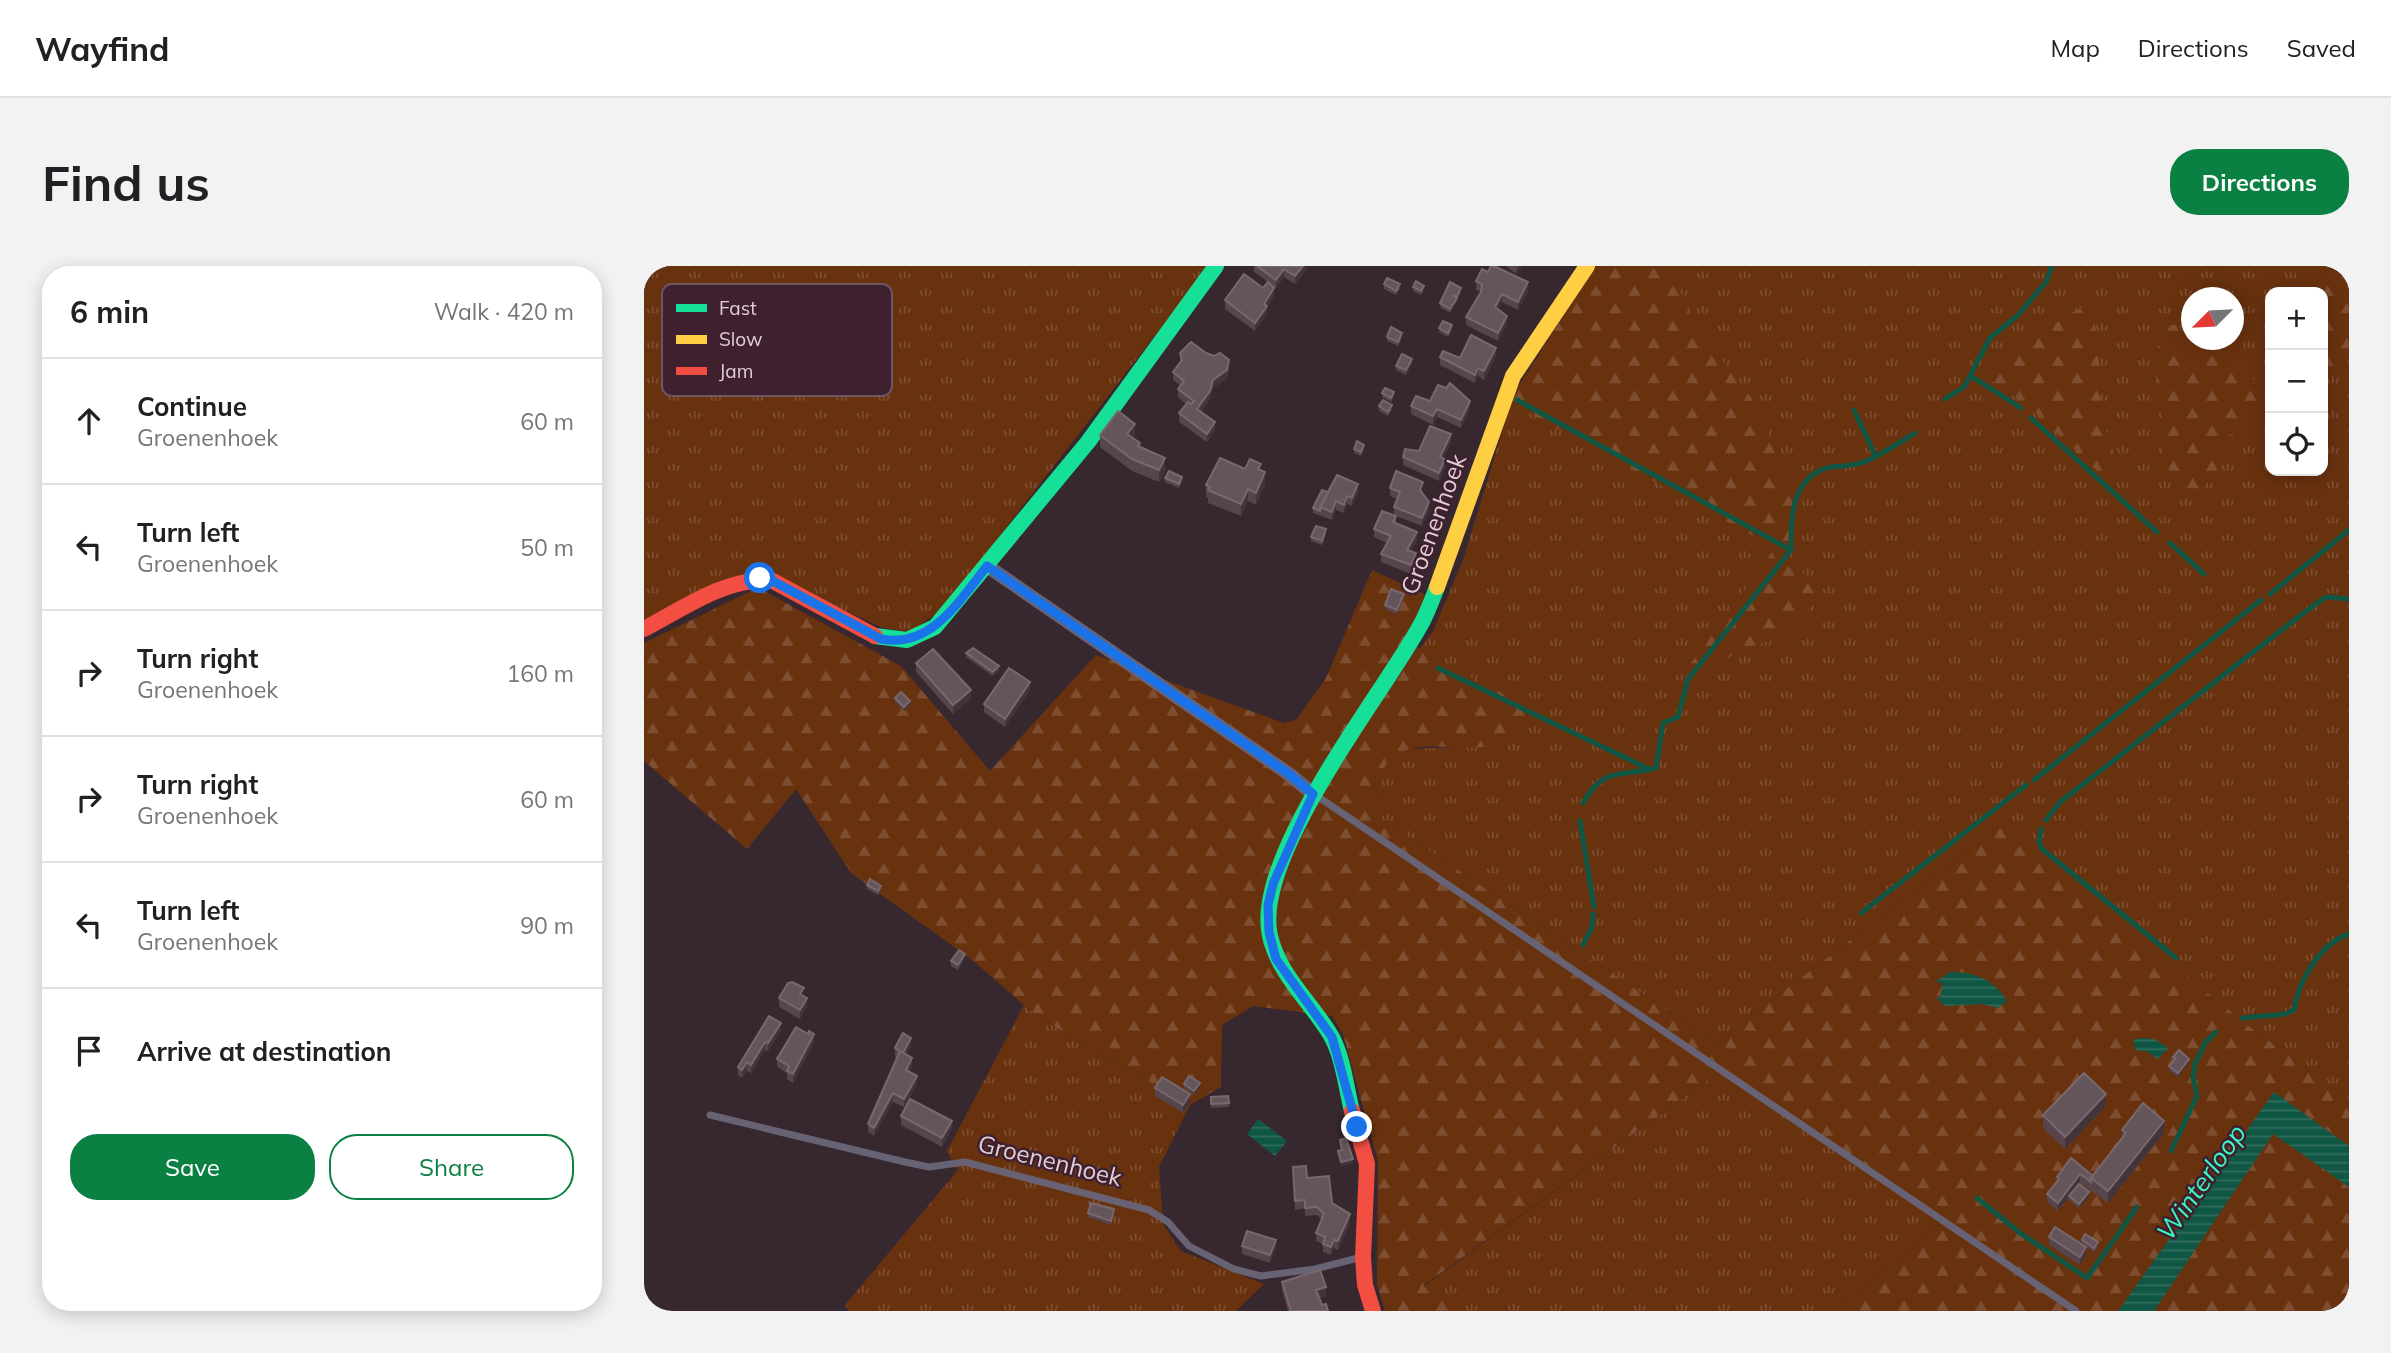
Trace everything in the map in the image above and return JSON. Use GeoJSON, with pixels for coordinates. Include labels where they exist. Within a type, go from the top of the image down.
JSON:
{"type":"FeatureCollection","features":[{"type":"Feature","properties":{"kind":"street"},"geometry":{"type":"LineString","coordinates":[[644,629],[739,582],[760,578],[771,580],[881,639],[907,640],[942,620],[1088,442],[1216,266]]}},
{"type":"Feature","properties":{"kind":"street","name":"Groenenhoek"},"geometry":{"type":"LineString","coordinates":[[1373,1311],[1365,1285],[1363,1257],[1367,1164],[1332,1037],[1276,959],[1269,932],[1268,905],[1273,884],[1313,794],[1421,625],[1450,556],[1482,456],[1513,376],[1587,266]]}},
{"type":"Feature","properties":{"kind":"street"},"geometry":{"type":"LineString","coordinates":[[987,566],[1278,766],[1313,794]]}},
{"type":"Feature","properties":{"kind":"lane"},"geometry":{"type":"LineString","coordinates":[[1313,794],[1332,803],[2076,1311]]}},
{"type":"Feature","properties":{"kind":"lane","name":"Groenenhoek"},"geometry":{"type":"LineString","coordinates":[[710,1115],[929,1167],[965,1162],[1105,1196],[1149,1210],[1168,1222],[1189,1246],[1234,1269],[1261,1276],[1315,1269],[1363,1257]]}},
{"type":"Feature","properties":{"kind":"green space"},"geometry":{"type":"Polygon","coordinates":[[[644,266],[1209,266],[943,609],[910,632],[883,628],[755,569],[644,621],[644,266]]]}},
{"type":"Feature","properties":{"kind":"green space"},"geometry":{"type":"Polygon","coordinates":[[[1595,266],[2349,266],[2349,1100],[2250,1027],[1997,825],[1967,851],[1716,1043],[1383,820],[1377,800],[1378,778],[1392,755],[1409,749],[1482,746],[1506,739],[1532,711],[1419,650],[1433,631],[1463,560],[1511,403],[1595,266]]]}},
{"type":"Feature","properties":{"kind":"green space"},"geometry":{"type":"Polygon","coordinates":[[[1595,266],[1666,266],[1666,278],[1689,302],[1690,318],[1708,335],[1708,346],[1739,381],[1759,411],[1781,467],[1793,480],[1809,480],[1793,504],[1788,554],[1821,595],[1786,635],[1734,653],[1714,671],[1695,669],[1691,663],[1775,548],[1511,403],[1516,390],[1595,266]]]}},
{"type":"Feature","properties":{"kind":"green space"},"geometry":{"type":"Polygon","coordinates":[[[2332,266],[2349,266],[2349,350],[2328,379],[2328,287],[2316,287],[2332,266]]]}},
{"type":"Feature","properties":{"kind":"green space"},"geometry":{"type":"Polygon","coordinates":[[[2090,302],[2098,339],[2101,417],[2120,471],[2104,477],[2028,406],[1977,371],[2090,302]]]}},
{"type":"Feature","properties":{"kind":"green space"},"geometry":{"type":"Polygon","coordinates":[[[2161,325],[2176,325],[2181,336],[2181,350],[2187,350],[2190,356],[2234,351],[2265,396],[2265,406],[2239,431],[2215,440],[2223,462],[2200,492],[2178,492],[2163,454],[2162,417],[2155,372],[2161,325]]]}},
{"type":"Feature","properties":{"kind":"green space"},"geometry":{"type":"Polygon","coordinates":[[[1372,570],[1432,598],[1409,643],[1533,710],[1507,739],[1492,745],[1425,747],[1409,749],[1395,756],[1384,768],[1378,781],[1378,800],[1383,820],[1716,1043],[1967,851],[1997,824],[2250,1027],[2349,1100],[2349,1311],[1834,1311],[1942,1222],[1719,1072],[1423,1286],[1464,1311],[1385,1311],[1377,1285],[1378,1161],[1343,1034],[1332,1016],[1253,1006],[1222,1025],[1221,1087],[1190,1105],[1038,1017],[971,959],[851,873],[796,789],[747,849],[644,761],[644,643],[753,590],[764,591],[901,666],[990,771],[1096,655],[1284,723],[1296,720],[1326,678],[1372,570]]]}},
{"type":"Feature","properties":{"kind":"green space"},"geometry":{"type":"Polygon","coordinates":[[[1024,1005],[1038,1017],[1190,1105],[1159,1167],[1163,1224],[1181,1251],[1264,1284],[1236,1311],[849,1311],[845,1305],[958,1170],[947,1151],[1024,1005]]]}},
{"type":"Feature","properties":{"kind":"green space"},"geometry":{"type":"Polygon","coordinates":[[[1719,1072],[1942,1222],[1834,1311],[1464,1311],[1423,1287],[1719,1072]]]}},
{"type":"Feature","properties":{"kind":"shaded area"},"geometry":{"type":"Polygon","coordinates":[[[1950,972],[1983,978],[1996,987],[2007,1001],[1998,1008],[1982,1004],[1945,1006],[1935,997],[1940,998],[1943,983],[1935,982],[1950,972]]]}},
{"type":"Feature","properties":{"kind":"shaded area"},"geometry":{"type":"Polygon","coordinates":[[[2138,1038],[2154,1039],[2169,1048],[2157,1059],[2148,1052],[2136,1050],[2133,1041],[2138,1038]]]}},
{"type":"Feature","properties":{"kind":"shaded area"},"geometry":{"type":"Polygon","coordinates":[[[2274,1092],[2349,1146],[2349,1187],[2273,1134],[2154,1311],[2118,1311],[2274,1092]]]}},
{"type":"Feature","properties":{"kind":"shaded area"},"geometry":{"type":"Polygon","coordinates":[[[1258,1119],[1287,1141],[1275,1156],[1247,1134],[1258,1119]]]}},
{"type":"Feature","properties":{"kind":"building"},"geometry":{"type":"Polygon","coordinates":[[[1257,266],[1303,266],[1295,276],[1284,269],[1276,280],[1257,266]]]}},
{"type":"Feature","properties":{"kind":"building"},"geometry":{"type":"Polygon","coordinates":[[[1491,266],[1528,282],[1518,302],[1502,294],[1495,307],[1507,316],[1498,333],[1466,317],[1481,292],[1482,284],[1476,281],[1482,269],[1488,272],[1491,266]]]}},
{"type":"Feature","properties":{"kind":"building"},"geometry":{"type":"Polygon","coordinates":[[[1244,274],[1263,288],[1268,282],[1274,288],[1264,304],[1267,306],[1255,323],[1225,300],[1244,274]]]}},
{"type":"Feature","properties":{"kind":"building"},"geometry":{"type":"Polygon","coordinates":[[[1387,278],[1400,284],[1396,291],[1384,284],[1387,278]]]}},
{"type":"Feature","properties":{"kind":"building"},"geometry":{"type":"Polygon","coordinates":[[[1416,281],[1424,286],[1421,291],[1413,287],[1416,281]]]}},
{"type":"Feature","properties":{"kind":"building"},"geometry":{"type":"Polygon","coordinates":[[[1450,282],[1461,288],[1457,296],[1452,295],[1457,298],[1450,309],[1440,303],[1450,282]]]}},
{"type":"Feature","properties":{"kind":"building"},"geometry":{"type":"Polygon","coordinates":[[[1443,321],[1452,325],[1448,333],[1439,328],[1443,321]]]}},
{"type":"Feature","properties":{"kind":"building"},"geometry":{"type":"Polygon","coordinates":[[[1391,327],[1402,333],[1398,342],[1387,337],[1391,327]]]}},
{"type":"Feature","properties":{"kind":"building"},"geometry":{"type":"Polygon","coordinates":[[[1471,335],[1496,348],[1484,371],[1478,368],[1475,375],[1440,357],[1443,351],[1460,358],[1471,335]]]}},
{"type":"Feature","properties":{"kind":"building"},"geometry":{"type":"Polygon","coordinates":[[[1191,342],[1206,353],[1214,356],[1220,353],[1229,360],[1227,370],[1213,380],[1210,391],[1197,409],[1215,422],[1207,434],[1179,413],[1188,402],[1191,404],[1194,401],[1178,389],[1184,381],[1173,372],[1182,360],[1180,353],[1191,342]]]}},
{"type":"Feature","properties":{"kind":"building"},"geometry":{"type":"Polygon","coordinates":[[[1402,354],[1412,359],[1406,370],[1396,366],[1402,354]]]}},
{"type":"Feature","properties":{"kind":"building"},"geometry":{"type":"Polygon","coordinates":[[[1450,383],[1470,401],[1461,420],[1437,409],[1433,416],[1411,406],[1416,396],[1430,401],[1438,385],[1446,388],[1450,383]]]}},
{"type":"Feature","properties":{"kind":"building"},"geometry":{"type":"Polygon","coordinates":[[[1385,388],[1394,392],[1391,398],[1382,393],[1385,388]]]}},
{"type":"Feature","properties":{"kind":"building"},"geometry":{"type":"Polygon","coordinates":[[[1383,400],[1392,405],[1388,412],[1379,406],[1383,400]]]}},
{"type":"Feature","properties":{"kind":"building"},"geometry":{"type":"Polygon","coordinates":[[[1118,411],[1135,424],[1127,434],[1140,443],[1138,446],[1165,458],[1159,470],[1132,459],[1100,435],[1118,411]]]}},
{"type":"Feature","properties":{"kind":"building"},"geometry":{"type":"Polygon","coordinates":[[[1430,426],[1451,434],[1440,457],[1445,459],[1439,473],[1403,457],[1405,449],[1419,451],[1430,426]]]}},
{"type":"Feature","properties":{"kind":"building"},"geometry":{"type":"Polygon","coordinates":[[[1357,441],[1364,445],[1361,452],[1354,449],[1357,441]]]}},
{"type":"Feature","properties":{"kind":"building"},"geometry":{"type":"Polygon","coordinates":[[[1220,458],[1245,469],[1250,459],[1261,464],[1258,469],[1265,472],[1256,493],[1248,489],[1241,504],[1208,490],[1210,487],[1206,485],[1220,458]]]}},
{"type":"Feature","properties":{"kind":"building"},"geometry":{"type":"Polygon","coordinates":[[[1169,471],[1182,477],[1179,484],[1165,478],[1169,471]]]}},
{"type":"Feature","properties":{"kind":"building"},"geometry":{"type":"Polygon","coordinates":[[[1396,471],[1423,482],[1420,490],[1429,502],[1422,518],[1394,507],[1400,492],[1390,488],[1396,471]]]}},
{"type":"Feature","properties":{"kind":"building"},"geometry":{"type":"Polygon","coordinates":[[[1337,475],[1358,484],[1352,498],[1347,496],[1344,505],[1336,501],[1332,512],[1320,507],[1337,475]]]}},
{"type":"Feature","properties":{"kind":"building"},"geometry":{"type":"Polygon","coordinates":[[[1322,490],[1328,492],[1320,511],[1313,508],[1322,490]]]}},
{"type":"Feature","properties":{"kind":"building"},"geometry":{"type":"Polygon","coordinates":[[[1382,511],[1396,516],[1393,522],[1417,532],[1407,550],[1416,553],[1411,565],[1381,554],[1391,536],[1374,529],[1382,511]]]}},
{"type":"Feature","properties":{"kind":"building"},"geometry":{"type":"Polygon","coordinates":[[[1316,526],[1326,529],[1322,541],[1311,537],[1316,526]]]}},
{"type":"Feature","properties":{"kind":"building"},"geometry":{"type":"Polygon","coordinates":[[[1391,589],[1404,594],[1397,610],[1385,605],[1391,589]]]}},
{"type":"Feature","properties":{"kind":"building"},"geometry":{"type":"Polygon","coordinates":[[[973,648],[999,666],[993,672],[966,653],[973,648]]]}},
{"type":"Feature","properties":{"kind":"building"},"geometry":{"type":"Polygon","coordinates":[[[933,649],[971,690],[953,705],[916,663],[933,649]]]}},
{"type":"Feature","properties":{"kind":"building"},"geometry":{"type":"Polygon","coordinates":[[[1009,668],[1030,682],[1005,719],[984,704],[1009,668]]]}},
{"type":"Feature","properties":{"kind":"building"},"geometry":{"type":"Polygon","coordinates":[[[901,692],[910,701],[904,707],[895,698],[901,692]]]}},
{"type":"Feature","properties":{"kind":"building"},"geometry":{"type":"Polygon","coordinates":[[[870,879],[881,886],[878,891],[867,885],[870,879]]]}},
{"type":"Feature","properties":{"kind":"building"},"geometry":{"type":"Polygon","coordinates":[[[959,950],[965,954],[958,965],[951,961],[959,950]]]}},
{"type":"Feature","properties":{"kind":"building"},"geometry":{"type":"Polygon","coordinates":[[[792,982],[804,988],[800,994],[807,998],[800,1010],[779,998],[788,983],[792,982]]]}},
{"type":"Feature","properties":{"kind":"building"},"geometry":{"type":"Polygon","coordinates":[[[769,1016],[781,1023],[751,1065],[747,1062],[742,1070],[738,1067],[769,1016]]]}},
{"type":"Feature","properties":{"kind":"building"},"geometry":{"type":"Polygon","coordinates":[[[796,1027],[808,1034],[809,1031],[814,1034],[793,1074],[787,1071],[789,1066],[777,1059],[796,1027]]]}},
{"type":"Feature","properties":{"kind":"building"},"geometry":{"type":"Polygon","coordinates":[[[903,1033],[911,1038],[903,1053],[895,1048],[903,1033]]]}},
{"type":"Feature","properties":{"kind":"building"},"geometry":{"type":"Polygon","coordinates":[[[2179,1050],[2189,1059],[2178,1073],[2169,1066],[2176,1059],[2173,1057],[2179,1050]]]}},
{"type":"Feature","properties":{"kind":"building"},"geometry":{"type":"Polygon","coordinates":[[[900,1051],[912,1058],[906,1070],[917,1076],[904,1099],[893,1093],[874,1128],[868,1124],[900,1051]]]}},
{"type":"Feature","properties":{"kind":"building"},"geometry":{"type":"Polygon","coordinates":[[[2084,1073],[2106,1094],[2065,1137],[2043,1115],[2084,1073]]]}},
{"type":"Feature","properties":{"kind":"building"},"geometry":{"type":"Polygon","coordinates":[[[1189,1076],[1200,1083],[1194,1091],[1184,1084],[1189,1076]]]}},
{"type":"Feature","properties":{"kind":"building"},"geometry":{"type":"Polygon","coordinates":[[[1162,1077],[1190,1094],[1183,1105],[1155,1088],[1162,1077]]]}},
{"type":"Feature","properties":{"kind":"building"},"geometry":{"type":"Polygon","coordinates":[[[1228,1096],[1229,1103],[1211,1104],[1211,1097],[1228,1096]]]}},
{"type":"Feature","properties":{"kind":"building"},"geometry":{"type":"Polygon","coordinates":[[[910,1099],[952,1121],[942,1138],[901,1116],[910,1099]]]}},
{"type":"Feature","properties":{"kind":"building"},"geometry":{"type":"Polygon","coordinates":[[[2143,1103],[2164,1121],[2108,1191],[2091,1178],[2126,1133],[2122,1130],[2143,1103]]]}},
{"type":"Feature","properties":{"kind":"building"},"geometry":{"type":"Polygon","coordinates":[[[1346,1138],[1353,1159],[1341,1162],[1338,1151],[1342,1150],[1340,1140],[1346,1138]]]}},
{"type":"Feature","properties":{"kind":"building"},"geometry":{"type":"Polygon","coordinates":[[[2071,1158],[2093,1176],[2091,1182],[2080,1174],[2058,1203],[2047,1194],[2071,1158]]]}},
{"type":"Feature","properties":{"kind":"building"},"geometry":{"type":"Polygon","coordinates":[[[1306,1166],[1307,1178],[1329,1176],[1332,1203],[1350,1214],[1338,1241],[1334,1240],[1331,1247],[1323,1244],[1325,1237],[1316,1233],[1324,1214],[1317,1207],[1305,1208],[1305,1200],[1295,1201],[1293,1167],[1306,1166]]]}},
{"type":"Feature","properties":{"kind":"building"},"geometry":{"type":"Polygon","coordinates":[[[2079,1184],[2089,1192],[2079,1204],[2069,1196],[2079,1184]]]}},
{"type":"Feature","properties":{"kind":"building"},"geometry":{"type":"Polygon","coordinates":[[[1091,1203],[1114,1209],[1111,1221],[1088,1213],[1091,1203]]]}},
{"type":"Feature","properties":{"kind":"building"},"geometry":{"type":"Polygon","coordinates":[[[2055,1227],[2086,1247],[2080,1257],[2049,1237],[2055,1227]]]}},
{"type":"Feature","properties":{"kind":"building"},"geometry":{"type":"Polygon","coordinates":[[[1247,1231],[1276,1240],[1270,1255],[1242,1246],[1247,1231]]]}},
{"type":"Feature","properties":{"kind":"building"},"geometry":{"type":"Polygon","coordinates":[[[2085,1234],[2098,1242],[2094,1248],[2082,1240],[2085,1234]]]}},
{"type":"Feature","properties":{"kind":"building"},"geometry":{"type":"Polygon","coordinates":[[[1320,1270],[1326,1287],[1316,1290],[1322,1305],[1326,1304],[1328,1311],[1291,1311],[1282,1282],[1320,1270]]]}},
{"type":"Feature","properties":{"kind":"waterway"},"geometry":{"type":"LineString","coordinates":[[1945,399],[1964,387],[1990,338],[2018,315],[2046,282],[2052,266]]}},
{"type":"Feature","properties":{"kind":"waterway"},"geometry":{"type":"LineString","coordinates":[[1971,376],[2021,408]]}},
{"type":"Feature","properties":{"kind":"waterway"},"geometry":{"type":"LineString","coordinates":[[1517,400],[1791,550]]}},
{"type":"Feature","properties":{"kind":"waterway"},"geometry":{"type":"LineString","coordinates":[[1854,410],[1875,455]]}},
{"type":"Feature","properties":{"kind":"waterway"},"geometry":{"type":"LineString","coordinates":[[2031,418],[2157,532]]}},
{"type":"Feature","properties":{"kind":"waterway"},"geometry":{"type":"LineString","coordinates":[[1583,803],[1590,791],[1606,778],[1656,768],[1663,723],[1678,717],[1688,679],[1791,550],[1795,502],[1805,482],[1826,468],[1864,462],[1915,433]]}},
{"type":"Feature","properties":{"kind":"waterway"},"geometry":{"type":"LineString","coordinates":[[2270,594],[2349,530]]}},
{"type":"Feature","properties":{"kind":"waterway"},"geometry":{"type":"LineString","coordinates":[[2170,543],[2204,574]]}},
{"type":"Feature","properties":{"kind":"waterway"},"geometry":{"type":"LineString","coordinates":[[2046,820],[2060,802],[2306,611],[2326,597],[2349,599]]}},
{"type":"Feature","properties":{"kind":"waterway"},"geometry":{"type":"LineString","coordinates":[[2034,780],[2261,600]]}},
{"type":"Feature","properties":{"kind":"waterway"},"geometry":{"type":"LineString","coordinates":[[1438,668],[1649,769]]}},
{"type":"Feature","properties":{"kind":"waterway"},"geometry":{"type":"LineString","coordinates":[[1861,913],[2026,785]]}},
{"type":"Feature","properties":{"kind":"waterway"},"geometry":{"type":"LineString","coordinates":[[1580,821],[1594,907]]}},
{"type":"Feature","properties":{"kind":"waterway"},"geometry":{"type":"LineString","coordinates":[[2041,829],[2039,841],[2042,849],[2176,958]]}},
{"type":"Feature","properties":{"kind":"waterway"},"geometry":{"type":"LineString","coordinates":[[1583,945],[1592,927],[1593,914]]}},
{"type":"Feature","properties":{"kind":"waterway"},"geometry":{"type":"LineString","coordinates":[[2242,1018],[2285,1014],[2294,1010],[2300,987],[2320,954],[2349,934]]}},
{"type":"Feature","properties":{"kind":"waterway"},"geometry":{"type":"LineString","coordinates":[[2171,1151],[2197,1096],[2193,1077],[2195,1064],[2205,1043],[2216,1032]]}},
{"type":"Feature","properties":{"kind":"waterway"},"geometry":{"type":"LineString","coordinates":[[1977,1198],[2020,1233],[2087,1278],[2137,1207]]}},
{"type":"Feature","properties":{"kind":"traffic: fast"},"geometry":{"type":"LineString","coordinates":[[875,636],[907,640],[935,627],[1088,442],[1216,266]]}},
{"type":"Feature","properties":{"kind":"traffic: fast"},"geometry":{"type":"LineString","coordinates":[[1352,1111],[1334,1042],[1274,950],[1270,936],[1270,903],[1280,864],[1299,822],[1420,626],[1437,587]]}},
{"type":"Feature","properties":{"kind":"traffic: slow"},"geometry":{"type":"LineString","coordinates":[[1437,587],[1513,376],[1587,266]]}},
{"type":"Feature","properties":{"kind":"traffic: jam"},"geometry":{"type":"LineString","coordinates":[[644,629],[721,589],[771,580],[875,636]]}},
{"type":"Feature","properties":{"kind":"traffic: jam"},"geometry":{"type":"LineString","coordinates":[[1352,1111],[1367,1164],[1363,1257],[1365,1285],[1373,1311]]}},
{"type":"Feature","properties":{"kind":"route"},"geometry":{"type":"LineString","coordinates":[[760,578],[771,580],[881,639],[895,642],[921,635],[935,627],[987,566],[1289,774],[1313,794],[1273,884],[1268,905],[1269,932],[1276,959],[1332,1037],[1341,1079],[1357,1127]]}},
{"type":"Feature","properties":{"kind":"water label","name":"Winterloop"},"geometry":{"type":"Point","coordinates":[2201,1182]}}]}
